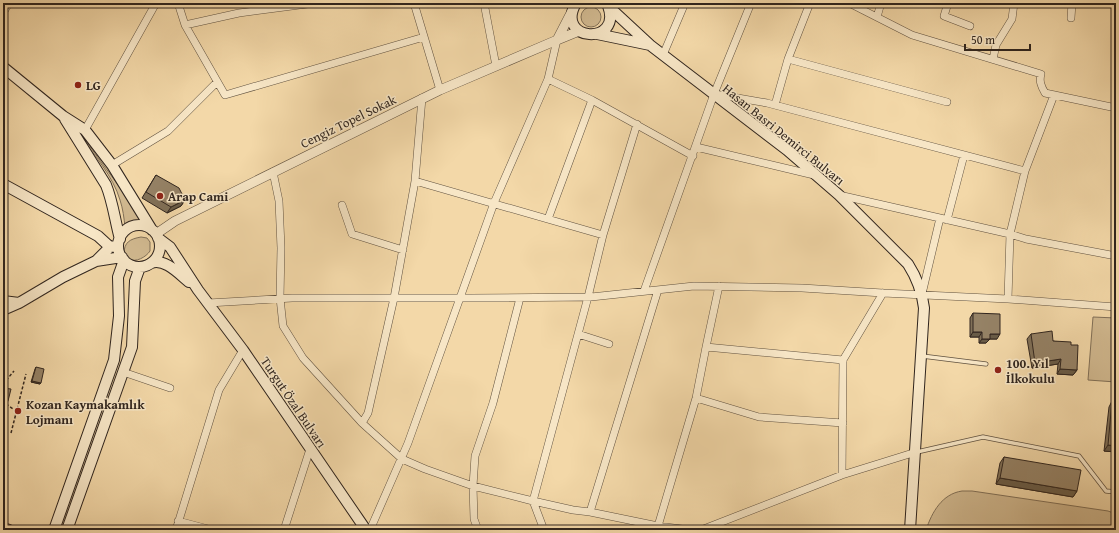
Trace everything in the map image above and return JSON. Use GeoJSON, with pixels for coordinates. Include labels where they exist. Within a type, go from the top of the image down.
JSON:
{"type":"FeatureCollection","features":[{"type":"Feature","properties":{"kind":"main road","name":"Hasan Basri Demirci Bulvarı"},"geometry":{"type":"LineString","coordinates":[[607,4],[650,45],[771,137],[839,195],[908,264],[916,276],[922,295],[924,308],[910,530]]}},
{"type":"Feature","properties":{"kind":"main road"},"geometry":{"type":"LineString","coordinates":[[597,34],[603,31],[610,20],[607,4]]}},
{"type":"Feature","properties":{"kind":"main road"},"geometry":{"type":"LineString","coordinates":[[575,5],[572,21],[579,31]]}},
{"type":"Feature","properties":{"kind":"main road","name":"Hasan Basri Demirci Bulvarı"},"geometry":{"type":"LineString","coordinates":[[579,31],[585,34],[597,34],[650,45]]}},
{"type":"Feature","properties":{"kind":"main road","name":"Turgut Özal Bulvarı"},"geometry":{"type":"LineString","coordinates":[[3,67],[63,116],[85,130],[112,164],[155,234],[170,247],[198,290],[243,350],[366,530]]}},
{"type":"Feature","properties":{"kind":"main road","name":"Turgut Özal Bulvarı"},"geometry":{"type":"LineString","coordinates":[[63,116],[106,185],[111,196],[115,221],[116,244],[123,258]]}},
{"type":"Feature","properties":{"kind":"main road"},"geometry":{"type":"LineString","coordinates":[[3,184],[98,236],[116,244]]}},
{"type":"Feature","properties":{"kind":"main road"},"geometry":{"type":"LineString","coordinates":[[3,310],[63,277],[96,261],[116,244],[128,229],[134,226],[140,226],[155,234],[160,247],[159,253],[151,263],[140,267],[131,265],[123,258],[96,261]]}},
{"type":"Feature","properties":{"kind":"main road"},"geometry":{"type":"LineString","coordinates":[[54,530],[114,360],[119,316],[118,277],[123,258]]}},
{"type":"Feature","properties":{"kind":"main road","name":"Turgut Özal Bulvarı"},"geometry":{"type":"LineString","coordinates":[[151,263],[162,263],[174,269],[198,290]]}},
{"type":"Feature","properties":{"kind":"main road"},"geometry":{"type":"LineString","coordinates":[[66,530],[132,347],[135,281],[140,267]]}},
{"type":"Feature","properties":{"kind":"main road"},"geometry":{"type":"LineString","coordinates":[[3,301],[19,302]]}},
{"type":"Feature","properties":{"kind":"main road"},"geometry":{"type":"LineString","coordinates":[[3,528],[9,530]]}},
{"type":"Feature","properties":{"kind":"street"},"geometry":{"type":"LineString","coordinates":[[3,13],[8,3]]}},
{"type":"Feature","properties":{"kind":"street"},"geometry":{"type":"LineString","coordinates":[[85,130],[156,3]]}},
{"type":"Feature","properties":{"kind":"street"},"geometry":{"type":"LineString","coordinates":[[178,3],[186,25],[225,96],[424,37]]}},
{"type":"Feature","properties":{"kind":"street"},"geometry":{"type":"LineString","coordinates":[[186,25],[239,13],[315,3]]}},
{"type":"Feature","properties":{"kind":"street"},"geometry":{"type":"LineString","coordinates":[[414,3],[440,90]]}},
{"type":"Feature","properties":{"kind":"street"},"geometry":{"type":"LineString","coordinates":[[484,3],[496,66]]}},
{"type":"Feature","properties":{"kind":"street"},"geometry":{"type":"LineString","coordinates":[[663,55],[685,3]]}},
{"type":"Feature","properties":{"kind":"street"},"geometry":{"type":"LineString","coordinates":[[644,291],[714,94],[751,3]]}},
{"type":"Feature","properties":{"kind":"street"},"geometry":{"type":"LineString","coordinates":[[775,105],[788,59],[810,3]]}},
{"type":"Feature","properties":{"kind":"street"},"geometry":{"type":"LineString","coordinates":[[849,3],[912,35],[1041,74],[1041,86],[1045,93],[1116,108]]}},
{"type":"Feature","properties":{"kind":"street"},"geometry":{"type":"LineString","coordinates":[[877,17],[881,3]]}},
{"type":"Feature","properties":{"kind":"street"},"geometry":{"type":"LineString","coordinates":[[948,3],[944,16],[970,26]]}},
{"type":"Feature","properties":{"kind":"street"},"geometry":{"type":"LineString","coordinates":[[993,59],[996,45],[1012,19],[1014,3]]}},
{"type":"Feature","properties":{"kind":"street"},"geometry":{"type":"LineString","coordinates":[[1071,18],[1072,3]]}},
{"type":"Feature","properties":{"kind":"street"},"geometry":{"type":"LineString","coordinates":[[370,530],[408,444],[494,203],[548,80],[557,40],[575,5]]}},
{"type":"Feature","properties":{"kind":"street","name":"Cengiz Topel Sokak"},"geometry":{"type":"LineString","coordinates":[[155,234],[175,221],[422,98],[579,31]]}},
{"type":"Feature","properties":{"kind":"street"},"geometry":{"type":"LineString","coordinates":[[788,59],[947,102]]}},
{"type":"Feature","properties":{"kind":"street"},"geometry":{"type":"LineString","coordinates":[[548,80],[592,100],[693,156]]}},
{"type":"Feature","properties":{"kind":"street"},"geometry":{"type":"LineString","coordinates":[[112,164],[168,131],[217,82]]}},
{"type":"Feature","properties":{"kind":"street"},"geometry":{"type":"LineString","coordinates":[[714,94],[775,105],[1025,171]]}},
{"type":"Feature","properties":{"kind":"street"},"geometry":{"type":"LineString","coordinates":[[1008,299],[1010,234],[1025,171],[1054,95]]}},
{"type":"Feature","properties":{"kind":"street"},"geometry":{"type":"LineString","coordinates":[[362,423],[368,413],[394,298],[403,250],[415,181],[422,98]]}},
{"type":"Feature","properties":{"kind":"street"},"geometry":{"type":"LineString","coordinates":[[548,219],[592,100]]}},
{"type":"Feature","properties":{"kind":"street"},"geometry":{"type":"LineString","coordinates":[[544,530],[533,501],[588,297],[603,235],[637,124]]}},
{"type":"Feature","properties":{"kind":"street"},"geometry":{"type":"LineString","coordinates":[[696,147],[817,176]]}},
{"type":"Feature","properties":{"kind":"street"},"geometry":{"type":"LineString","coordinates":[[922,295],[943,219],[964,155]]}},
{"type":"Feature","properties":{"kind":"street"},"geometry":{"type":"LineString","coordinates":[[273,172],[279,202],[281,248],[280,298],[283,326],[303,358],[362,423],[402,459],[426,470],[473,486],[533,501],[573,510],[590,512],[656,528],[690,530]]}},
{"type":"Feature","properties":{"kind":"street"},"geometry":{"type":"LineString","coordinates":[[415,181],[603,235]]}},
{"type":"Feature","properties":{"kind":"street"},"geometry":{"type":"LineString","coordinates":[[839,195],[1010,234],[1026,240],[1116,256]]}},
{"type":"Feature","properties":{"kind":"street"},"geometry":{"type":"LineString","coordinates":[[342,205],[352,234],[403,250]]}},
{"type":"Feature","properties":{"kind":"street"},"geometry":{"type":"LineString","coordinates":[[208,303],[280,298],[588,297],[694,286],[719,286],[802,288],[1008,299],[1116,307]]}},
{"type":"Feature","properties":{"kind":"street"},"geometry":{"type":"LineString","coordinates":[[656,528],[696,398],[719,286]]}},
{"type":"Feature","properties":{"kind":"street"},"geometry":{"type":"LineString","coordinates":[[590,512],[658,290]]}},
{"type":"Feature","properties":{"kind":"street"},"geometry":{"type":"LineString","coordinates":[[842,475],[843,360],[883,293]]}},
{"type":"Feature","properties":{"kind":"street"},"geometry":{"type":"LineString","coordinates":[[478,530],[474,519],[473,486],[475,456],[493,404],[520,298]]}},
{"type":"Feature","properties":{"kind":"street"},"geometry":{"type":"LineString","coordinates":[[578,334],[609,344]]}},
{"type":"Feature","properties":{"kind":"street"},"geometry":{"type":"LineString","coordinates":[[706,347],[843,360]]}},
{"type":"Feature","properties":{"kind":"street"},"geometry":{"type":"LineString","coordinates":[[176,530],[220,390],[243,350]]}},
{"type":"Feature","properties":{"kind":"street"},"geometry":{"type":"LineString","coordinates":[[123,372],[170,388]]}},
{"type":"Feature","properties":{"kind":"street"},"geometry":{"type":"LineString","coordinates":[[696,398],[759,417],[843,423]]}},
{"type":"Feature","properties":{"kind":"street"},"geometry":{"type":"LineString","coordinates":[[284,530],[310,449]]}},
{"type":"Feature","properties":{"kind":"street"},"geometry":{"type":"LineString","coordinates":[[701,530],[842,475],[916,452]]}},
{"type":"Feature","properties":{"kind":"street"},"geometry":{"type":"LineString","coordinates":[[178,521],[212,530]]}},
{"type":"Feature","properties":{"kind":"lane"},"geometry":{"type":"LineString","coordinates":[[922,356],[986,364]]}},
{"type":"Feature","properties":{"kind":"lane"},"geometry":{"type":"LineString","coordinates":[[916,452],[983,437],[1079,456],[1106,491],[1116,492]]}},
{"type":"Feature","properties":{"kind":"path"},"geometry":{"type":"LineString","coordinates":[[3,384],[14,371]]}},
{"type":"Feature","properties":{"kind":"path"},"geometry":{"type":"LineString","coordinates":[[11,432],[26,374]]}},
{"type":"Feature","properties":{"kind":"path"},"geometry":{"type":"LineString","coordinates":[[6,404],[8,398]]}},
{"type":"Feature","properties":{"kind":"path"},"geometry":{"type":"LineString","coordinates":[[3,403],[16,412]]}},
{"type":"Feature","properties":{"kind":"shaded area"},"geometry":{"type":"Polygon","coordinates":[[[591,7],[598,10],[601,17],[598,24],[591,27],[584,24],[581,17],[584,10],[591,7]]]}},
{"type":"Feature","properties":{"kind":"shaded area"},"geometry":{"type":"Polygon","coordinates":[[[80,133],[132,204],[143,223],[125,227],[121,203],[117,191],[102,166],[79,134],[80,133]]]}},
{"type":"Feature","properties":{"kind":"shaded area"},"geometry":{"type":"Polygon","coordinates":[[[141,237],[147,238],[150,242],[150,251],[140,259],[128,259],[124,254],[126,244],[131,240],[141,237]]]}},
{"type":"Feature","properties":{"kind":"shaded area"},"geometry":{"type":"Polygon","coordinates":[[[1093,317],[1116,318],[1116,382],[1088,380],[1093,317]]]}},
{"type":"Feature","properties":{"kind":"shaded area"},"geometry":{"type":"Polygon","coordinates":[[[962,491],[972,491],[1108,511],[1116,514],[1116,530],[926,530],[931,517],[943,500],[962,491]]]}},
{"type":"Feature","properties":{"kind":"building","name":"Arap Cami"},"geometry":{"type":"Polygon","coordinates":[[[156,175],[179,188],[185,200],[171,207],[146,192],[156,175]]]}},
{"type":"Feature","properties":{"kind":"building"},"geometry":{"type":"Polygon","coordinates":[[[973,313],[1000,314],[1000,334],[990,334],[990,339],[982,339],[982,332],[973,332],[973,313]]]}},
{"type":"Feature","properties":{"kind":"building"},"geometry":{"type":"Polygon","coordinates":[[[1052,331],[1053,341],[1071,342],[1071,345],[1078,345],[1077,370],[1060,369],[1061,359],[1035,363],[1031,334],[1052,331]]]}},
{"type":"Feature","properties":{"kind":"building"},"geometry":{"type":"Polygon","coordinates":[[[36,367],[44,369],[41,383],[32,381],[36,367]]]}},
{"type":"Feature","properties":{"kind":"building"},"geometry":{"type":"Polygon","coordinates":[[[3,388],[11,389],[8,401],[3,400],[3,388]]]}},
{"type":"Feature","properties":{"kind":"building"},"geometry":{"type":"Polygon","coordinates":[[[1112,401],[1116,402],[1116,446],[1108,445],[1112,401]]]}},
{"type":"Feature","properties":{"kind":"building"},"geometry":{"type":"Polygon","coordinates":[[[3,438],[7,439],[3,453],[3,438]]]}},
{"type":"Feature","properties":{"kind":"building"},"geometry":{"type":"Polygon","coordinates":[[[1004,457],[1081,470],[1077,491],[1000,478],[1004,457]]]}},
{"type":"Feature","properties":{"kind":"place","name":"LG"},"geometry":{"type":"Point","coordinates":[78,85]}},
{"type":"Feature","properties":{"kind":"place","name":"Arap Cami"},"geometry":{"type":"Point","coordinates":[160,196]}},
{"type":"Feature","properties":{"kind":"place","name":"100. Yıl İlkokulu"},"geometry":{"type":"Point","coordinates":[998,370]}},
{"type":"Feature","properties":{"kind":"place","name":"Kozan Kaymakamlık Lojmanı"},"geometry":{"type":"Point","coordinates":[18,411]}}]}
